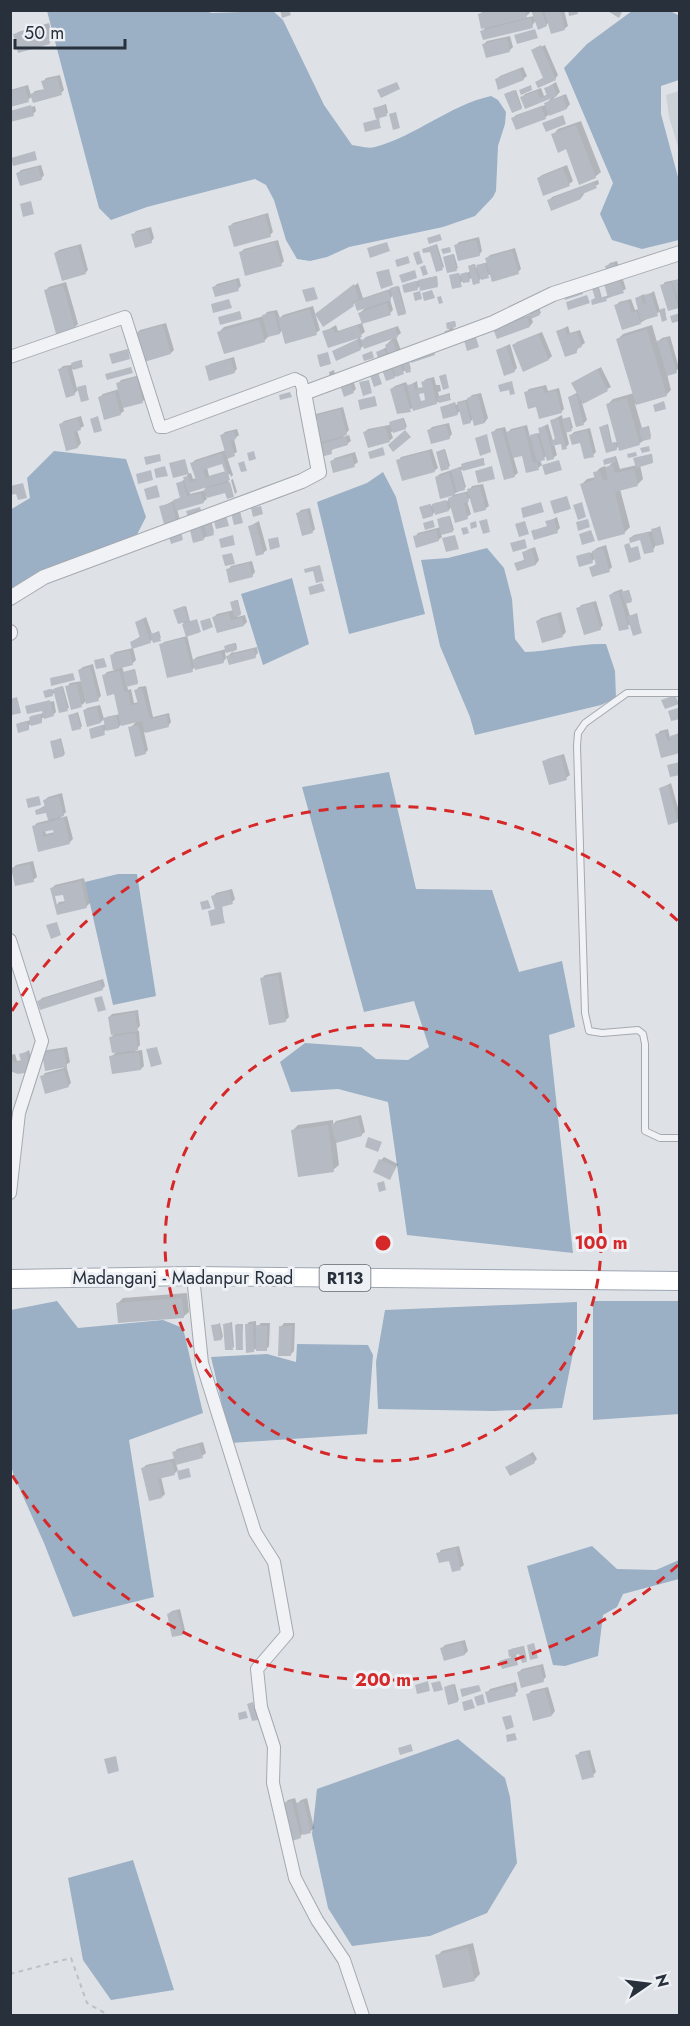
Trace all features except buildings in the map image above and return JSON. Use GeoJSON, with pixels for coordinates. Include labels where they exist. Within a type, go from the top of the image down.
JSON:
{"type":"FeatureCollection","features":[{"type":"Feature","properties":{"kind":"main road","name":"Madanganj - Madanpur Road"},"geometry":{"type":"LineString","coordinates":[[10,1279],[193,1276],[680,1281]]}},
{"type":"Feature","properties":{"kind":"street"},"geometry":{"type":"LineString","coordinates":[[304,393],[493,323],[553,294],[680,253]]}},
{"type":"Feature","properties":{"kind":"street"},"geometry":{"type":"LineString","coordinates":[[10,357],[125,317],[160,427],[299,379],[304,393],[319,472],[291,485],[44,577],[10,598]]}},
{"type":"Feature","properties":{"kind":"street"},"geometry":{"type":"LineString","coordinates":[[10,940],[42,1041],[19,1113],[10,1193]]}},
{"type":"Feature","properties":{"kind":"street"},"geometry":{"type":"LineString","coordinates":[[193,1276],[202,1363],[255,1532],[274,1562],[287,1634],[257,1669],[261,1707],[274,1747],[273,1783],[295,1878],[317,1920],[344,1960],[363,2016]]}},
{"type":"Feature","properties":{"kind":"lane"},"geometry":{"type":"LineString","coordinates":[[680,693],[627,693],[585,723],[578,733],[577,746],[585,1013],[590,1031],[638,1030],[643,1034],[645,1131],[660,1138],[680,1138]]}},
{"type":"Feature","properties":{"kind":"path"},"geometry":{"type":"LineString","coordinates":[[10,1974],[71,1958],[87,2003],[110,2016]]}},
{"type":"Feature","properties":{"kind":"shaded area"},"geometry":{"type":"Polygon","coordinates":[[[680,91],[679,150],[669,117],[666,95],[680,91]]]}},
{"type":"Feature","properties":{"kind":"water"},"geometry":{"type":"Polygon","coordinates":[[[47,11],[205,11],[212,13],[273,11],[283,20],[324,105],[352,145],[375,147],[405,136],[476,100],[491,96],[498,100],[506,112],[498,146],[496,191],[493,197],[475,216],[443,227],[349,247],[327,257],[310,261],[297,259],[286,240],[274,200],[266,185],[255,179],[147,207],[111,220],[99,208],[47,11]]]}},
{"type":"Feature","properties":{"kind":"water"},"geometry":{"type":"Polygon","coordinates":[[[632,11],[670,11],[680,16],[679,80],[661,86],[661,114],[679,181],[679,240],[642,249],[612,240],[600,214],[613,183],[564,68],[587,44],[632,11]]]}},
{"type":"Feature","properties":{"kind":"water"},"geometry":{"type":"Polygon","coordinates":[[[54,451],[126,459],[146,517],[130,548],[11,597],[10,510],[30,498],[27,478],[54,451]]]}},
{"type":"Feature","properties":{"kind":"water"},"geometry":{"type":"Polygon","coordinates":[[[383,472],[396,497],[425,614],[349,634],[317,502],[367,483],[383,472]]]}},
{"type":"Feature","properties":{"kind":"water"},"geometry":{"type":"Polygon","coordinates":[[[487,548],[504,568],[512,599],[515,639],[525,652],[606,644],[615,671],[616,698],[601,705],[475,735],[470,717],[440,646],[421,560],[448,558],[487,548]]]}},
{"type":"Feature","properties":{"kind":"water"},"geometry":{"type":"Polygon","coordinates":[[[292,578],[309,644],[263,665],[241,594],[292,578]]]}},
{"type":"Feature","properties":{"kind":"water"},"geometry":{"type":"Polygon","coordinates":[[[389,772],[416,889],[492,890],[519,972],[562,961],[575,1027],[549,1035],[573,1253],[407,1235],[388,1102],[338,1089],[291,1092],[280,1062],[305,1043],[361,1047],[376,1059],[408,1060],[429,1047],[414,1001],[364,1012],[302,787],[389,772]]]}},
{"type":"Feature","properties":{"kind":"water"},"geometry":{"type":"Polygon","coordinates":[[[118,874],[137,874],[156,996],[113,1005],[85,882],[118,874]]]}},
{"type":"Feature","properties":{"kind":"water"},"geometry":{"type":"Polygon","coordinates":[[[57,1301],[78,1328],[163,1320],[183,1328],[203,1413],[129,1440],[154,1597],[73,1617],[10,1462],[11,1310],[57,1301]]]}},
{"type":"Feature","properties":{"kind":"water"},"geometry":{"type":"Polygon","coordinates":[[[593,1301],[679,1301],[679,1414],[593,1420],[593,1301]]]}},
{"type":"Feature","properties":{"kind":"water"},"geometry":{"type":"Polygon","coordinates":[[[577,1302],[577,1333],[562,1408],[494,1411],[378,1409],[376,1362],[385,1310],[577,1302]]]}},
{"type":"Feature","properties":{"kind":"water"},"geometry":{"type":"Polygon","coordinates":[[[297,1344],[368,1345],[373,1355],[367,1434],[231,1443],[211,1357],[267,1354],[296,1362],[297,1344]]]}},
{"type":"Feature","properties":{"kind":"water"},"geometry":{"type":"Polygon","coordinates":[[[592,1546],[617,1569],[656,1570],[679,1560],[679,1579],[623,1594],[617,1607],[603,1615],[598,1656],[565,1666],[553,1665],[527,1566],[592,1546]]]}},
{"type":"Feature","properties":{"kind":"water"},"geometry":{"type":"Polygon","coordinates":[[[458,1739],[505,1778],[510,1797],[517,1863],[487,1913],[430,1936],[352,1946],[328,1908],[312,1834],[317,1789],[458,1739]]]}},
{"type":"Feature","properties":{"kind":"water"},"geometry":{"type":"Polygon","coordinates":[[[133,1860],[174,1990],[111,2000],[83,1960],[68,1878],[133,1860]]]}}]}
